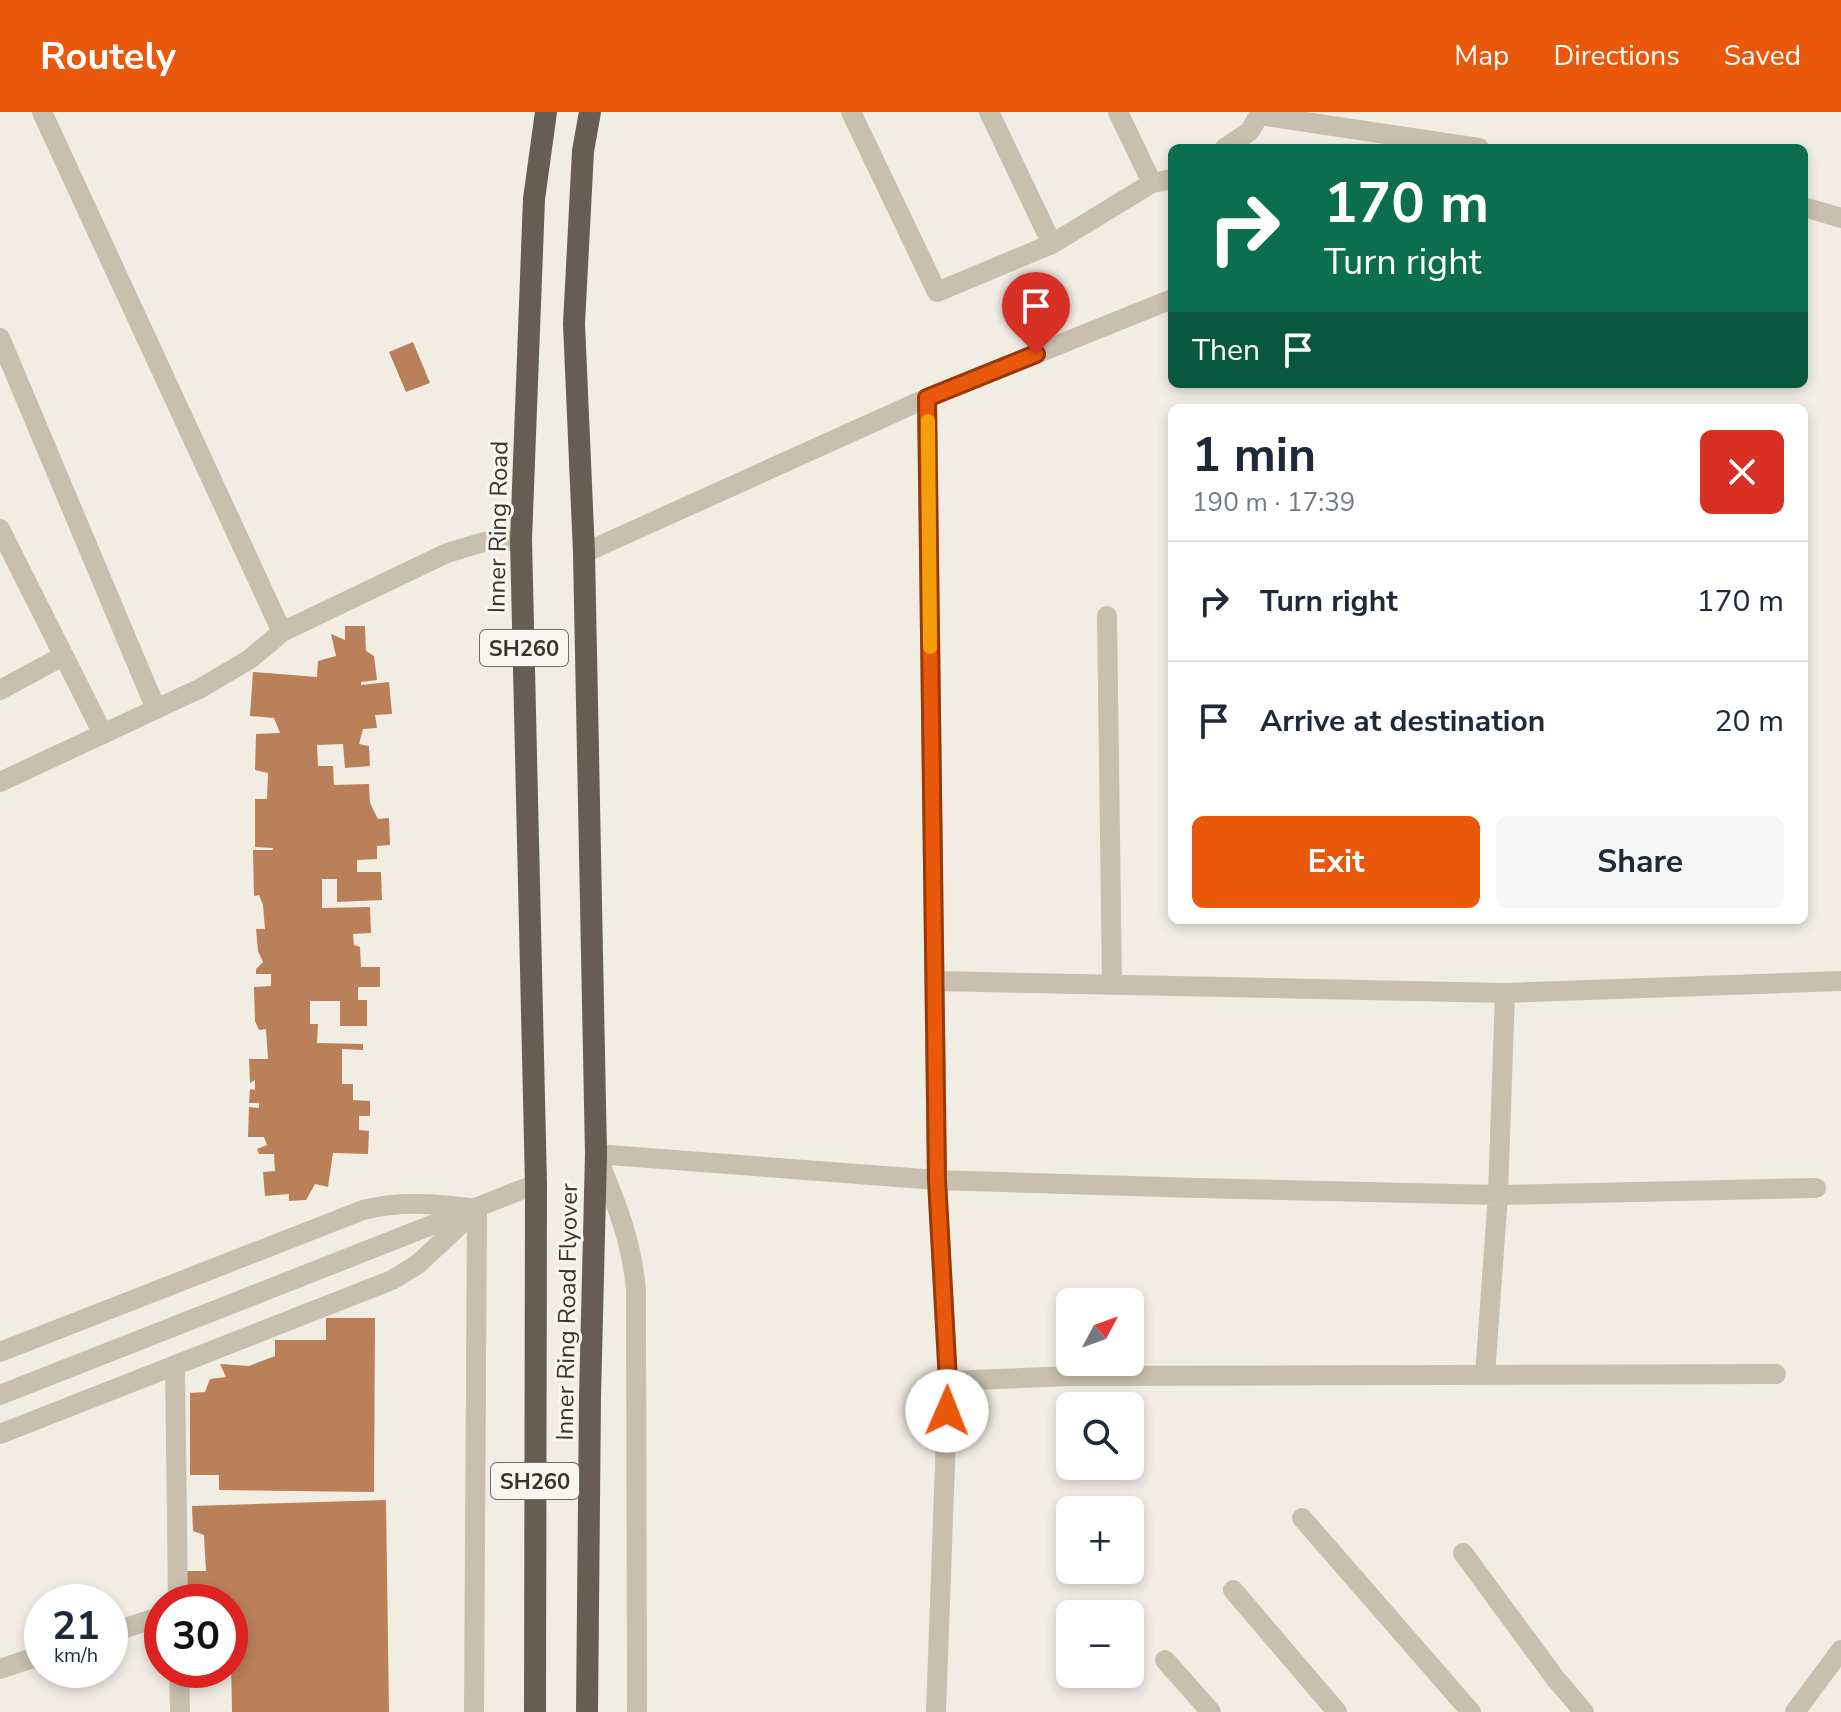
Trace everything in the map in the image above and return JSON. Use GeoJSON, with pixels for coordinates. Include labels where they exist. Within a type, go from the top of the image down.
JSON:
{"type":"FeatureCollection","features":[{"type":"Feature","properties":{"kind":"highway","name":"Inner Ring Road"},"geometry":{"type":"LineString","coordinates":[[536,1184],[521,540],[534,199],[546,112]]}},
{"type":"Feature","properties":{"kind":"highway"},"geometry":{"type":"LineString","coordinates":[[590,112],[583,151],[574,324],[584,553],[596,1154]]}},
{"type":"Feature","properties":{"kind":"highway","name":"Inner Ring Road Flyover"},"geometry":{"type":"LineString","coordinates":[[587,1712],[596,1154]]}},
{"type":"Feature","properties":{"kind":"highway","name":"Inner Ring Road Flyover"},"geometry":{"type":"LineString","coordinates":[[535,1712],[536,1184]]}},
{"type":"Feature","properties":{"kind":"street"},"geometry":{"type":"LineString","coordinates":[[42,112],[282,632]]}},
{"type":"Feature","properties":{"kind":"street"},"geometry":{"type":"LineString","coordinates":[[851,112],[937,292],[1052,244],[1162,181],[1118,112]]}},
{"type":"Feature","properties":{"kind":"street"},"geometry":{"type":"LineString","coordinates":[[989,112],[1052,244]]}},
{"type":"Feature","properties":{"kind":"street"},"geometry":{"type":"LineString","coordinates":[[1231,144],[1250,131],[1258,114],[1453,144]]}},
{"type":"Feature","properties":{"kind":"street"},"geometry":{"type":"LineString","coordinates":[[1808,208],[1841,218]]}},
{"type":"Feature","properties":{"kind":"street"},"geometry":{"type":"LineString","coordinates":[[584,553],[927,398],[1168,301]]}},
{"type":"Feature","properties":{"kind":"street"},"geometry":{"type":"LineString","coordinates":[[0,338],[8,382],[156,709]]}},
{"type":"Feature","properties":{"kind":"street"},"geometry":{"type":"LineString","coordinates":[[927,398],[937,1180],[948,1381],[936,1712]]}},
{"type":"Feature","properties":{"kind":"street"},"geometry":{"type":"LineString","coordinates":[[0,529],[103,734]]}},
{"type":"Feature","properties":{"kind":"street"},"geometry":{"type":"LineString","coordinates":[[0,782],[201,688],[250,659],[282,632],[447,553],[484,542],[521,540]]}},
{"type":"Feature","properties":{"kind":"street"},"geometry":{"type":"LineString","coordinates":[[1107,616],[1112,984]]}},
{"type":"Feature","properties":{"kind":"street"},"geometry":{"type":"LineString","coordinates":[[0,690],[63,656]]}},
{"type":"Feature","properties":{"kind":"street"},"geometry":{"type":"LineString","coordinates":[[934,981],[1505,993],[1841,981]]}},
{"type":"Feature","properties":{"kind":"street"},"geometry":{"type":"LineString","coordinates":[[1485,1375],[1498,1195],[1505,993]]}},
{"type":"Feature","properties":{"kind":"street"},"geometry":{"type":"LineString","coordinates":[[637,1712],[634,1258],[626,1227],[596,1154],[937,1180],[1498,1195],[1816,1188]]}},
{"type":"Feature","properties":{"kind":"street"},"geometry":{"type":"LineString","coordinates":[[0,1395],[536,1184]]}},
{"type":"Feature","properties":{"kind":"street"},"geometry":{"type":"LineString","coordinates":[[0,1352],[363,1210],[392,1203],[421,1202],[477,1209]]}},
{"type":"Feature","properties":{"kind":"street"},"geometry":{"type":"LineString","coordinates":[[0,1434],[392,1280],[418,1264],[477,1209]]}},
{"type":"Feature","properties":{"kind":"street"},"geometry":{"type":"LineString","coordinates":[[474,1712],[477,1209]]}},
{"type":"Feature","properties":{"kind":"street"},"geometry":{"type":"LineString","coordinates":[[175,1365],[178,1584]]}},
{"type":"Feature","properties":{"kind":"street"},"geometry":{"type":"LineString","coordinates":[[948,1381],[1088,1375],[1776,1374]]}},
{"type":"Feature","properties":{"kind":"street"},"geometry":{"type":"LineString","coordinates":[[1302,1518],[1471,1712]]}},
{"type":"Feature","properties":{"kind":"street"},"geometry":{"type":"LineString","coordinates":[[1463,1553],[1555,1678],[1584,1712]]}},
{"type":"Feature","properties":{"kind":"street"},"geometry":{"type":"LineString","coordinates":[[1233,1590],[1337,1712]]}},
{"type":"Feature","properties":{"kind":"street"},"geometry":{"type":"LineString","coordinates":[[1795,1712],[1841,1650]]}},
{"type":"Feature","properties":{"kind":"street"},"geometry":{"type":"LineString","coordinates":[[1165,1660],[1211,1712]]}},
{"type":"Feature","properties":{"kind":"street"},"geometry":{"type":"LineString","coordinates":[[0,1669],[24,1661]]}},
{"type":"Feature","properties":{"kind":"street"},"geometry":{"type":"LineString","coordinates":[[179,1688],[180,1712]]}},
{"type":"Feature","properties":{"kind":"building"},"geometry":{"type":"Polygon","coordinates":[[[413,342],[430,383],[406,392],[389,352],[413,342]]]}},
{"type":"Feature","properties":{"kind":"building"},"geometry":{"type":"Polygon","coordinates":[[[345,626],[365,626],[366,651],[374,656],[377,680],[361,682],[361,685],[389,682],[392,714],[375,715],[377,728],[363,729],[359,744],[369,746],[370,766],[345,768],[343,744],[317,745],[318,766],[333,766],[334,785],[369,784],[370,803],[378,819],[389,818],[390,845],[377,846],[377,859],[357,860],[357,872],[381,872],[382,900],[337,902],[337,879],[322,879],[322,908],[370,907],[371,933],[353,934],[354,945],[360,947],[361,967],[380,967],[380,987],[358,987],[358,1000],[367,1000],[367,1026],[340,1026],[340,1001],[310,1001],[310,1024],[318,1024],[317,1043],[363,1044],[363,1050],[342,1049],[342,1084],[353,1084],[353,1100],[370,1101],[370,1116],[359,1116],[359,1130],[369,1131],[368,1154],[333,1153],[328,1187],[315,1184],[306,1200],[289,1201],[289,1194],[265,1196],[263,1172],[275,1171],[274,1154],[259,1154],[257,1149],[267,1145],[264,1137],[248,1137],[249,1107],[259,1108],[259,1103],[249,1103],[250,1089],[255,1090],[255,1080],[250,1083],[249,1059],[268,1059],[266,1029],[259,1030],[255,1021],[254,987],[271,986],[271,974],[256,974],[256,969],[263,962],[258,951],[256,929],[265,929],[263,905],[259,895],[254,896],[253,850],[273,848],[255,847],[255,799],[267,799],[268,773],[255,770],[256,734],[280,733],[274,718],[250,716],[253,672],[317,677],[318,661],[336,656],[331,634],[345,640],[345,626]]]}},
{"type":"Feature","properties":{"kind":"building"},"geometry":{"type":"Polygon","coordinates":[[[326,1318],[375,1318],[374,1492],[219,1490],[219,1475],[190,1475],[190,1393],[205,1392],[210,1379],[226,1377],[220,1364],[249,1366],[275,1356],[275,1340],[326,1340],[326,1318]]]}},
{"type":"Feature","properties":{"kind":"building"},"geometry":{"type":"Polygon","coordinates":[[[386,1500],[389,1712],[232,1712],[232,1688],[248,1688],[248,1584],[180,1584],[180,1571],[206,1571],[204,1535],[193,1531],[192,1506],[386,1500]]]}},
{"type":"Feature","properties":{"kind":"slow traffic"},"geometry":{"type":"LineString","coordinates":[[928,421],[930,647]]}},
{"type":"Feature","properties":{"kind":"route"},"geometry":{"type":"LineString","coordinates":[[947,1411],[937,1180],[927,398],[1036,354]]}}]}
